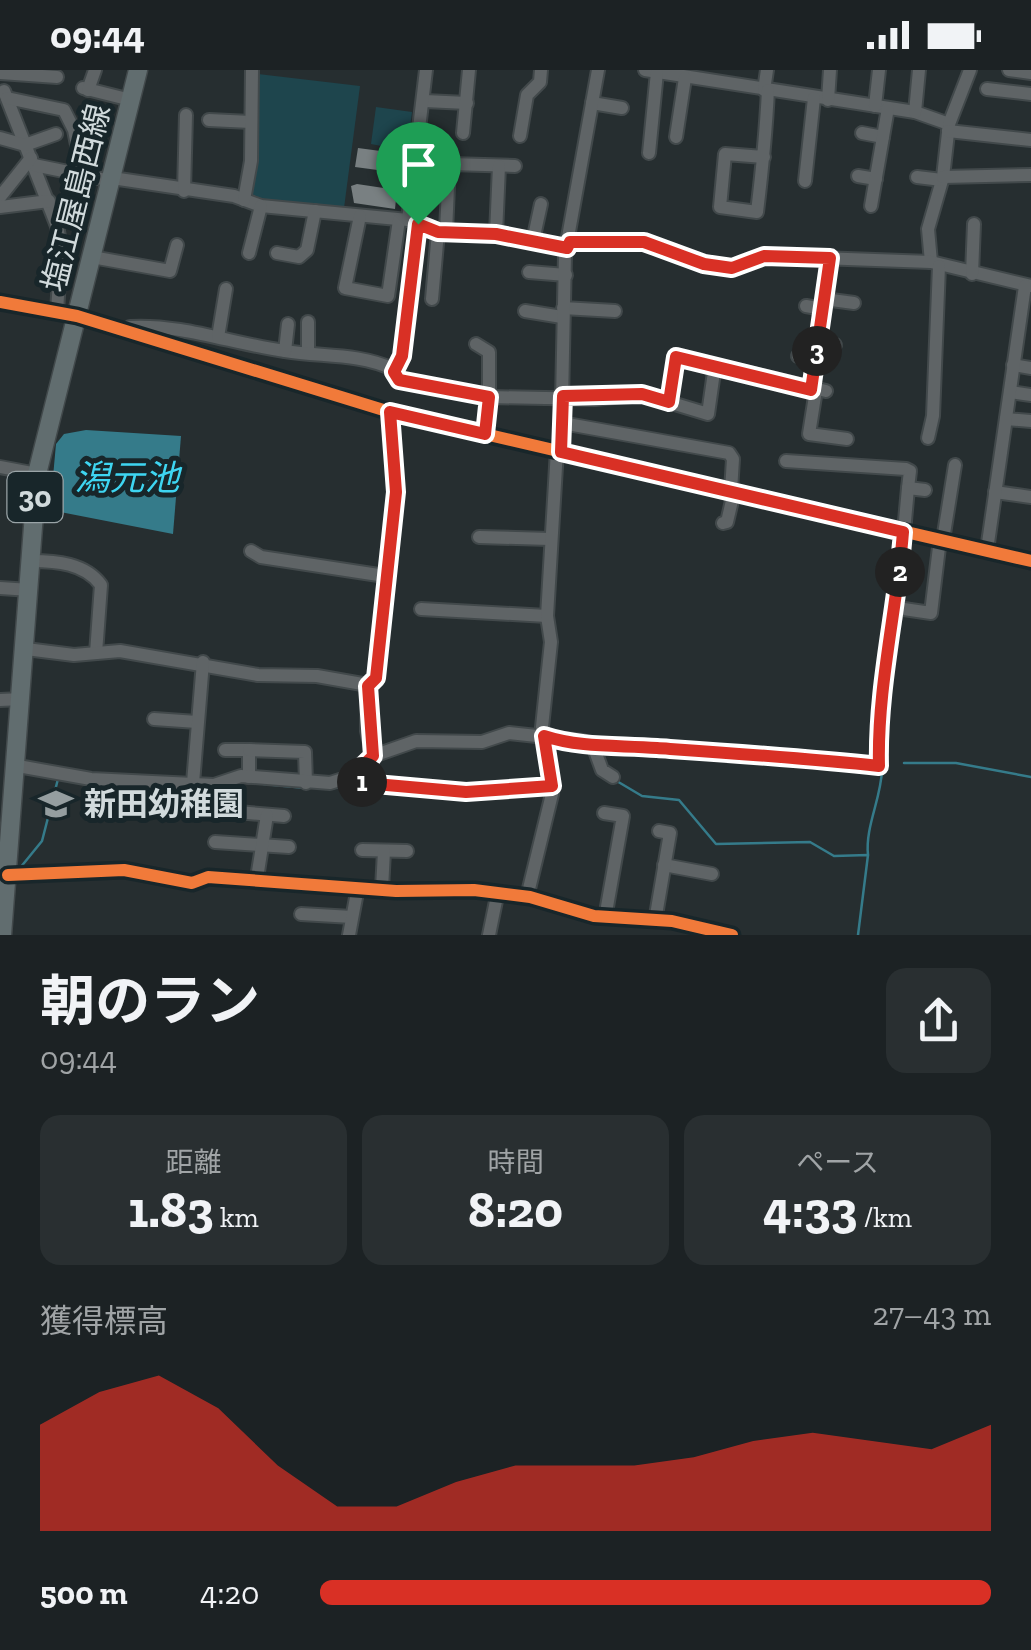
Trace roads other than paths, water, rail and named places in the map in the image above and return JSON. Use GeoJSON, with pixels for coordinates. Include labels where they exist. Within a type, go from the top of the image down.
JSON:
{"type":"FeatureCollection","features":[{"type":"Feature","properties":{"kind":"main road","name":"塩江屋島西線"},"geometry":{"type":"LineString","coordinates":[[2,935],[18,766],[37,474],[138,70]]}},
{"type":"Feature","properties":{"kind":"street"},"geometry":{"type":"LineString","coordinates":[[96,70],[85,89],[131,100]]}},
{"type":"Feature","properties":{"kind":"street"},"geometry":{"type":"LineString","coordinates":[[244,200],[252,70]]}},
{"type":"Feature","properties":{"kind":"street"},"geometry":{"type":"LineString","coordinates":[[360,216],[345,288],[388,296],[408,221],[426,70]]}},
{"type":"Feature","properties":{"kind":"street"},"geometry":{"type":"LineString","coordinates":[[463,133],[470,70]]}},
{"type":"Feature","properties":{"kind":"street"},"geometry":{"type":"LineString","coordinates":[[520,136],[527,94],[540,82],[541,70]]}},
{"type":"Feature","properties":{"kind":"street"},"geometry":{"type":"LineString","coordinates":[[527,897],[550,815],[552,786],[542,704],[551,642],[547,616],[562,423],[562,312],[568,245],[598,70]]}},
{"type":"Feature","properties":{"kind":"street"},"geometry":{"type":"LineString","coordinates":[[764,157],[725,154],[720,207],[756,212],[764,157],[768,70]]}},
{"type":"Feature","properties":{"kind":"street"},"geometry":{"type":"LineString","coordinates":[[806,181],[830,70]]}},
{"type":"Feature","properties":{"kind":"street"},"geometry":{"type":"LineString","coordinates":[[872,206],[883,137],[879,70]]}},
{"type":"Feature","properties":{"kind":"street"},"geometry":{"type":"LineString","coordinates":[[915,112],[919,70]]}},
{"type":"Feature","properties":{"kind":"street"},"geometry":{"type":"LineString","coordinates":[[928,438],[933,416],[935,264],[928,228],[943,179],[949,127],[970,70]]}},
{"type":"Feature","properties":{"kind":"street"},"geometry":{"type":"LineString","coordinates":[[1009,70],[1031,72]]}},
{"type":"Feature","properties":{"kind":"street"},"geometry":{"type":"LineString","coordinates":[[649,153],[651,71],[684,78],[710,76],[766,90],[915,112],[949,127],[1031,140]]}},
{"type":"Feature","properties":{"kind":"street"},"geometry":{"type":"LineString","coordinates":[[57,312],[62,246],[49,201],[4,94],[0,74],[40,73],[58,77]]}},
{"type":"Feature","properties":{"kind":"street"},"geometry":{"type":"LineString","coordinates":[[676,138],[684,78]]}},
{"type":"Feature","properties":{"kind":"street"},"geometry":{"type":"LineString","coordinates":[[987,89],[1031,94]]}},
{"type":"Feature","properties":{"kind":"street"},"geometry":{"type":"LineString","coordinates":[[4,94],[69,115],[83,175]]}},
{"type":"Feature","properties":{"kind":"street"},"geometry":{"type":"LineString","coordinates":[[425,101],[468,103]]}},
{"type":"Feature","properties":{"kind":"street"},"geometry":{"type":"LineString","coordinates":[[592,103],[622,108]]}},
{"type":"Feature","properties":{"kind":"street"},"geometry":{"type":"LineString","coordinates":[[184,190],[186,116]]}},
{"type":"Feature","properties":{"kind":"street"},"geometry":{"type":"LineString","coordinates":[[210,120],[251,122]]}},
{"type":"Feature","properties":{"kind":"street"},"geometry":{"type":"LineString","coordinates":[[0,197],[30,156],[56,134]]}},
{"type":"Feature","properties":{"kind":"street"},"geometry":{"type":"LineString","coordinates":[[862,134],[883,137]]}},
{"type":"Feature","properties":{"kind":"street"},"geometry":{"type":"LineString","coordinates":[[0,138],[30,156],[83,175],[261,206],[408,221],[442,232],[496,234],[568,245],[644,242],[704,264],[732,268],[764,256],[935,264],[1028,286],[1024,340],[1014,365],[987,550]]}},
{"type":"Feature","properties":{"kind":"street"},"geometry":{"type":"LineString","coordinates":[[416,163],[516,166]]}},
{"type":"Feature","properties":{"kind":"street"},"geometry":{"type":"LineString","coordinates":[[410,298],[437,300],[435,265],[449,164]]}},
{"type":"Feature","properties":{"kind":"street"},"geometry":{"type":"LineString","coordinates":[[496,234],[498,166]]}},
{"type":"Feature","properties":{"kind":"street"},"geometry":{"type":"LineString","coordinates":[[918,177],[1031,174]]}},
{"type":"Feature","properties":{"kind":"street"},"geometry":{"type":"LineString","coordinates":[[858,176],[876,179]]}},
{"type":"Feature","properties":{"kind":"street"},"geometry":{"type":"LineString","coordinates":[[0,207],[49,201]]}},
{"type":"Feature","properties":{"kind":"street"},"geometry":{"type":"LineString","coordinates":[[533,241],[540,204]]}},
{"type":"Feature","properties":{"kind":"street"},"geometry":{"type":"LineString","coordinates":[[248,253],[261,206]]}},
{"type":"Feature","properties":{"kind":"street"},"geometry":{"type":"LineString","coordinates":[[276,253],[299,258],[307,250],[315,211]]}},
{"type":"Feature","properties":{"kind":"street"},"geometry":{"type":"LineString","coordinates":[[394,372],[402,356],[410,298],[408,221]]}},
{"type":"Feature","properties":{"kind":"street"},"geometry":{"type":"LineString","coordinates":[[972,274],[974,224]]}},
{"type":"Feature","properties":{"kind":"street"},"geometry":{"type":"LineString","coordinates":[[92,256],[170,271],[176,245]]}},
{"type":"Feature","properties":{"kind":"street"},"geometry":{"type":"LineString","coordinates":[[830,258],[810,434],[847,439]]}},
{"type":"Feature","properties":{"kind":"street"},"geometry":{"type":"LineString","coordinates":[[529,272],[566,275]]}},
{"type":"Feature","properties":{"kind":"street"},"geometry":{"type":"LineString","coordinates":[[218,338],[226,289]]}},
{"type":"Feature","properties":{"kind":"street"},"geometry":{"type":"LineString","coordinates":[[0,302],[77,316],[390,412],[1031,561]]}},
{"type":"Feature","properties":{"kind":"street"},"geometry":{"type":"LineString","coordinates":[[806,306],[854,303]]}},
{"type":"Feature","properties":{"kind":"street"},"geometry":{"type":"LineString","coordinates":[[526,311],[615,310]]}},
{"type":"Feature","properties":{"kind":"street"},"geometry":{"type":"LineString","coordinates":[[308,322],[308,351]]}},
{"type":"Feature","properties":{"kind":"street"},"geometry":{"type":"LineString","coordinates":[[284,380],[288,324]]}},
{"type":"Feature","properties":{"kind":"street"},"geometry":{"type":"LineString","coordinates":[[120,329],[183,330],[288,352],[362,358],[394,372],[399,380],[489,397],[642,394],[708,414],[715,365]]}},
{"type":"Feature","properties":{"kind":"street"},"geometry":{"type":"LineString","coordinates":[[818,342],[835,344]]}},
{"type":"Feature","properties":{"kind":"street"},"geometry":{"type":"LineString","coordinates":[[476,344],[488,352],[485,434]]}},
{"type":"Feature","properties":{"kind":"street"},"geometry":{"type":"LineString","coordinates":[[798,356],[816,359]]}},
{"type":"Feature","properties":{"kind":"street"},"geometry":{"type":"LineString","coordinates":[[669,402],[676,357],[818,390]]}},
{"type":"Feature","properties":{"kind":"street"},"geometry":{"type":"LineString","coordinates":[[1014,365],[1031,368]]}},
{"type":"Feature","properties":{"kind":"street"},"geometry":{"type":"LineString","coordinates":[[1010,392],[1031,394]]}},
{"type":"Feature","properties":{"kind":"street"},"geometry":{"type":"LineString","coordinates":[[373,756],[368,686],[376,678],[396,492],[390,412]]}},
{"type":"Feature","properties":{"kind":"street"},"geometry":{"type":"LineString","coordinates":[[1006,419],[1031,422]]}},
{"type":"Feature","properties":{"kind":"street"},"geometry":{"type":"LineString","coordinates":[[562,423],[729,453],[734,460],[733,491],[727,522],[723,523]]}},
{"type":"Feature","properties":{"kind":"street"},"geometry":{"type":"LineString","coordinates":[[18,766],[91,779],[214,785],[249,776],[306,783],[352,776],[373,756],[425,739],[482,742],[509,733],[545,740],[583,741],[594,748],[654,748],[879,766],[885,660],[897,608],[910,471],[786,461]]}},
{"type":"Feature","properties":{"kind":"street"},"geometry":{"type":"LineString","coordinates":[[897,608],[930,613],[955,465]]}},
{"type":"Feature","properties":{"kind":"street"},"geometry":{"type":"LineString","coordinates":[[0,467],[37,474]]}},
{"type":"Feature","properties":{"kind":"street"},"geometry":{"type":"LineString","coordinates":[[908,488],[925,490]]}},
{"type":"Feature","properties":{"kind":"street"},"geometry":{"type":"LineString","coordinates":[[995,492],[1031,497]]}},
{"type":"Feature","properties":{"kind":"street"},"geometry":{"type":"LineString","coordinates":[[479,537],[550,540]]}},
{"type":"Feature","properties":{"kind":"street"},"geometry":{"type":"LineString","coordinates":[[251,551],[260,558],[385,576]]}},
{"type":"Feature","properties":{"kind":"street"},"geometry":{"type":"LineString","coordinates":[[31,561],[74,566],[101,586],[96,653]]}},
{"type":"Feature","properties":{"kind":"street"},"geometry":{"type":"LineString","coordinates":[[0,588],[30,590]]}},
{"type":"Feature","properties":{"kind":"street"},"geometry":{"type":"LineString","coordinates":[[421,609],[547,616]]}},
{"type":"Feature","properties":{"kind":"street"},"geometry":{"type":"LineString","coordinates":[[26,648],[74,656],[120,651],[202,662],[258,675],[317,676],[368,686]]}},
{"type":"Feature","properties":{"kind":"street"},"geometry":{"type":"LineString","coordinates":[[193,783],[202,662]]}},
{"type":"Feature","properties":{"kind":"street"},"geometry":{"type":"LineString","coordinates":[[0,700],[22,700]]}},
{"type":"Feature","properties":{"kind":"street"},"geometry":{"type":"LineString","coordinates":[[154,719],[197,722]]}},
{"type":"Feature","properties":{"kind":"street"},"geometry":{"type":"LineString","coordinates":[[594,748],[602,770],[613,776]]}},
{"type":"Feature","properties":{"kind":"street"},"geometry":{"type":"LineString","coordinates":[[225,750],[305,752],[306,783]]}},
{"type":"Feature","properties":{"kind":"street"},"geometry":{"type":"LineString","coordinates":[[249,750],[249,776]]}},
{"type":"Feature","properties":{"kind":"street"},"geometry":{"type":"LineString","coordinates":[[352,776],[364,783],[466,792],[552,786]]}},
{"type":"Feature","properties":{"kind":"street"},"geometry":{"type":"LineString","coordinates":[[237,812],[284,816]]}},
{"type":"Feature","properties":{"kind":"street"},"geometry":{"type":"LineString","coordinates":[[604,813],[622,816],[611,919],[617,935]]}},
{"type":"Feature","properties":{"kind":"street"},"geometry":{"type":"LineString","coordinates":[[257,878],[267,815]]}},
{"type":"Feature","properties":{"kind":"street"},"geometry":{"type":"LineString","coordinates":[[656,921],[670,833],[660,831]]}},
{"type":"Feature","properties":{"kind":"street"},"geometry":{"type":"LineString","coordinates":[[215,842],[289,847]]}},
{"type":"Feature","properties":{"kind":"street"},"geometry":{"type":"LineString","coordinates":[[362,850],[408,852]]}},
{"type":"Feature","properties":{"kind":"street"},"geometry":{"type":"LineString","coordinates":[[382,890],[384,851]]}},
{"type":"Feature","properties":{"kind":"street"},"geometry":{"type":"LineString","coordinates":[[664,866],[712,874]]}},
{"type":"Feature","properties":{"kind":"street"},"geometry":{"type":"LineString","coordinates":[[5,883],[124,870],[192,882],[208,877],[257,878],[382,890],[453,888],[527,897],[611,919],[656,921],[732,935]]}},
{"type":"Feature","properties":{"kind":"street"},"geometry":{"type":"LineString","coordinates":[[349,935],[358,887]]}},
{"type":"Feature","properties":{"kind":"street"},"geometry":{"type":"LineString","coordinates":[[489,935],[497,896]]}},
{"type":"Feature","properties":{"kind":"street"},"geometry":{"type":"LineString","coordinates":[[301,914],[352,917]]}},
{"type":"Feature","properties":{"kind":"water","name":"潟元池"},"geometry":{"type":"Polygon","coordinates":[[[86,430],[181,436],[173,534],[50,510],[56,444],[64,434],[86,430]]]}},
{"type":"Feature","properties":{"kind":"waterway"},"geometry":{"type":"LineString","coordinates":[[904,763],[956,763],[1031,777]]}},
{"type":"Feature","properties":{"kind":"waterway"},"geometry":{"type":"LineString","coordinates":[[868,855],[882,770]]}},
{"type":"Feature","properties":{"kind":"waterway"},"geometry":{"type":"LineString","coordinates":[[20,868],[42,841],[58,779]]}},
{"type":"Feature","properties":{"kind":"waterway"},"geometry":{"type":"LineString","coordinates":[[615,780],[642,796],[679,800],[716,844],[810,842],[834,856],[868,855],[858,935]]}},
{"type":"Feature","properties":{"kind":"waterway"},"geometry":{"type":"LineString","coordinates":[[264,784],[306,788]]}},
{"type":"Feature","properties":{"kind":"waterway"},"geometry":{"type":"LineString","coordinates":[[334,788],[347,785]]}},
{"type":"Feature","properties":{"kind":"place","name":"新田幼稚園"},"geometry":{"type":"Point","coordinates":[56,804]}}]}
